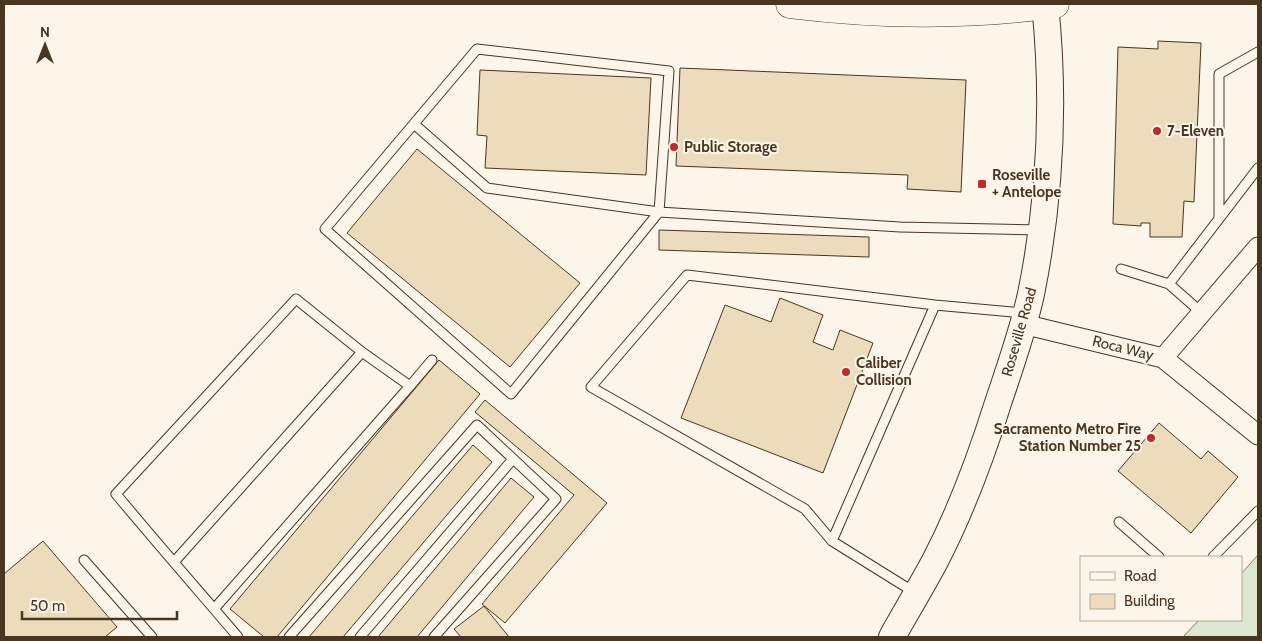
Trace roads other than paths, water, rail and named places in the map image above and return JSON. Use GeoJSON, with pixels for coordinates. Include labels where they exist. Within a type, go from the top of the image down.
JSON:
{"type":"FeatureCollection","features":[{"type":"Feature","properties":{"kind":"main road"},"geometry":{"type":"LineString","coordinates":[[790,4],[913,14],[982,12],[1049,4]]}},
{"type":"Feature","properties":{"kind":"main road","name":"Roseville Road"},"geometry":{"type":"LineString","coordinates":[[892,637],[938,553],[962,502],[985,444],[1025,318],[1042,230],[1048,164],[1049,4]]}},
{"type":"Feature","properties":{"kind":"street"},"geometry":{"type":"LineString","coordinates":[[1163,358],[1258,246]]}},
{"type":"Feature","properties":{"kind":"street","name":"Roca Way"},"geometry":{"type":"LineString","coordinates":[[1025,318],[1163,358],[1258,435]]}},
{"type":"Feature","properties":{"kind":"lane"},"geometry":{"type":"LineString","coordinates":[[477,49],[669,71],[659,212],[511,394],[325,229],[477,49]]}},
{"type":"Feature","properties":{"kind":"lane"},"geometry":{"type":"LineString","coordinates":[[1219,219],[1219,74],[1258,52]]}},
{"type":"Feature","properties":{"kind":"lane"},"geometry":{"type":"LineString","coordinates":[[414,124],[487,188],[659,212],[900,227],[1042,230]]}},
{"type":"Feature","properties":{"kind":"lane"},"geometry":{"type":"LineString","coordinates":[[1169,284],[1258,168]]}},
{"type":"Feature","properties":{"kind":"lane"},"geometry":{"type":"LineString","coordinates":[[1121,269],[1169,284],[1202,313]]}},
{"type":"Feature","properties":{"kind":"lane"},"geometry":{"type":"LineString","coordinates":[[916,594],[832,541],[805,509],[591,387],[687,275],[935,305],[1025,318]]}},
{"type":"Feature","properties":{"kind":"lane"},"geometry":{"type":"LineString","coordinates":[[238,637],[116,494],[296,299],[362,352],[410,386]]}},
{"type":"Feature","properties":{"kind":"lane"},"geometry":{"type":"LineString","coordinates":[[832,541],[935,305]]}},
{"type":"Feature","properties":{"kind":"lane"},"geometry":{"type":"LineString","coordinates":[[174,562],[362,352]]}},
{"type":"Feature","properties":{"kind":"lane"},"geometry":{"type":"LineString","coordinates":[[214,609],[432,360]]}},
{"type":"Feature","properties":{"kind":"lane"},"geometry":{"type":"LineString","coordinates":[[289,637],[477,425],[556,499],[437,636]]}},
{"type":"Feature","properties":{"kind":"lane"},"geometry":{"type":"LineString","coordinates":[[360,637],[513,459]]}},
{"type":"Feature","properties":{"kind":"lane"},"geometry":{"type":"LineString","coordinates":[[1214,556],[1258,511]]}},
{"type":"Feature","properties":{"kind":"lane"},"geometry":{"type":"LineString","coordinates":[[1119,522],[1158,556]]}},
{"type":"Feature","properties":{"kind":"lane"},"geometry":{"type":"LineString","coordinates":[[84,560],[152,637]]}},
{"type":"Feature","properties":{"kind":"place","name":"7-Eleven"},"geometry":{"type":"Point","coordinates":[1157,131]}},
{"type":"Feature","properties":{"kind":"place","name":"Public Storage"},"geometry":{"type":"Point","coordinates":[674,147]}},
{"type":"Feature","properties":{"kind":"place","name":"Roseville + Antelope"},"geometry":{"type":"Point","coordinates":[982,184]}},
{"type":"Feature","properties":{"kind":"place","name":"Caliber Collision"},"geometry":{"type":"Point","coordinates":[846,372]}},
{"type":"Feature","properties":{"kind":"place","name":"Sacramento Metro Fire Station Number 25"},"geometry":{"type":"Point","coordinates":[1151,438]}}]}
